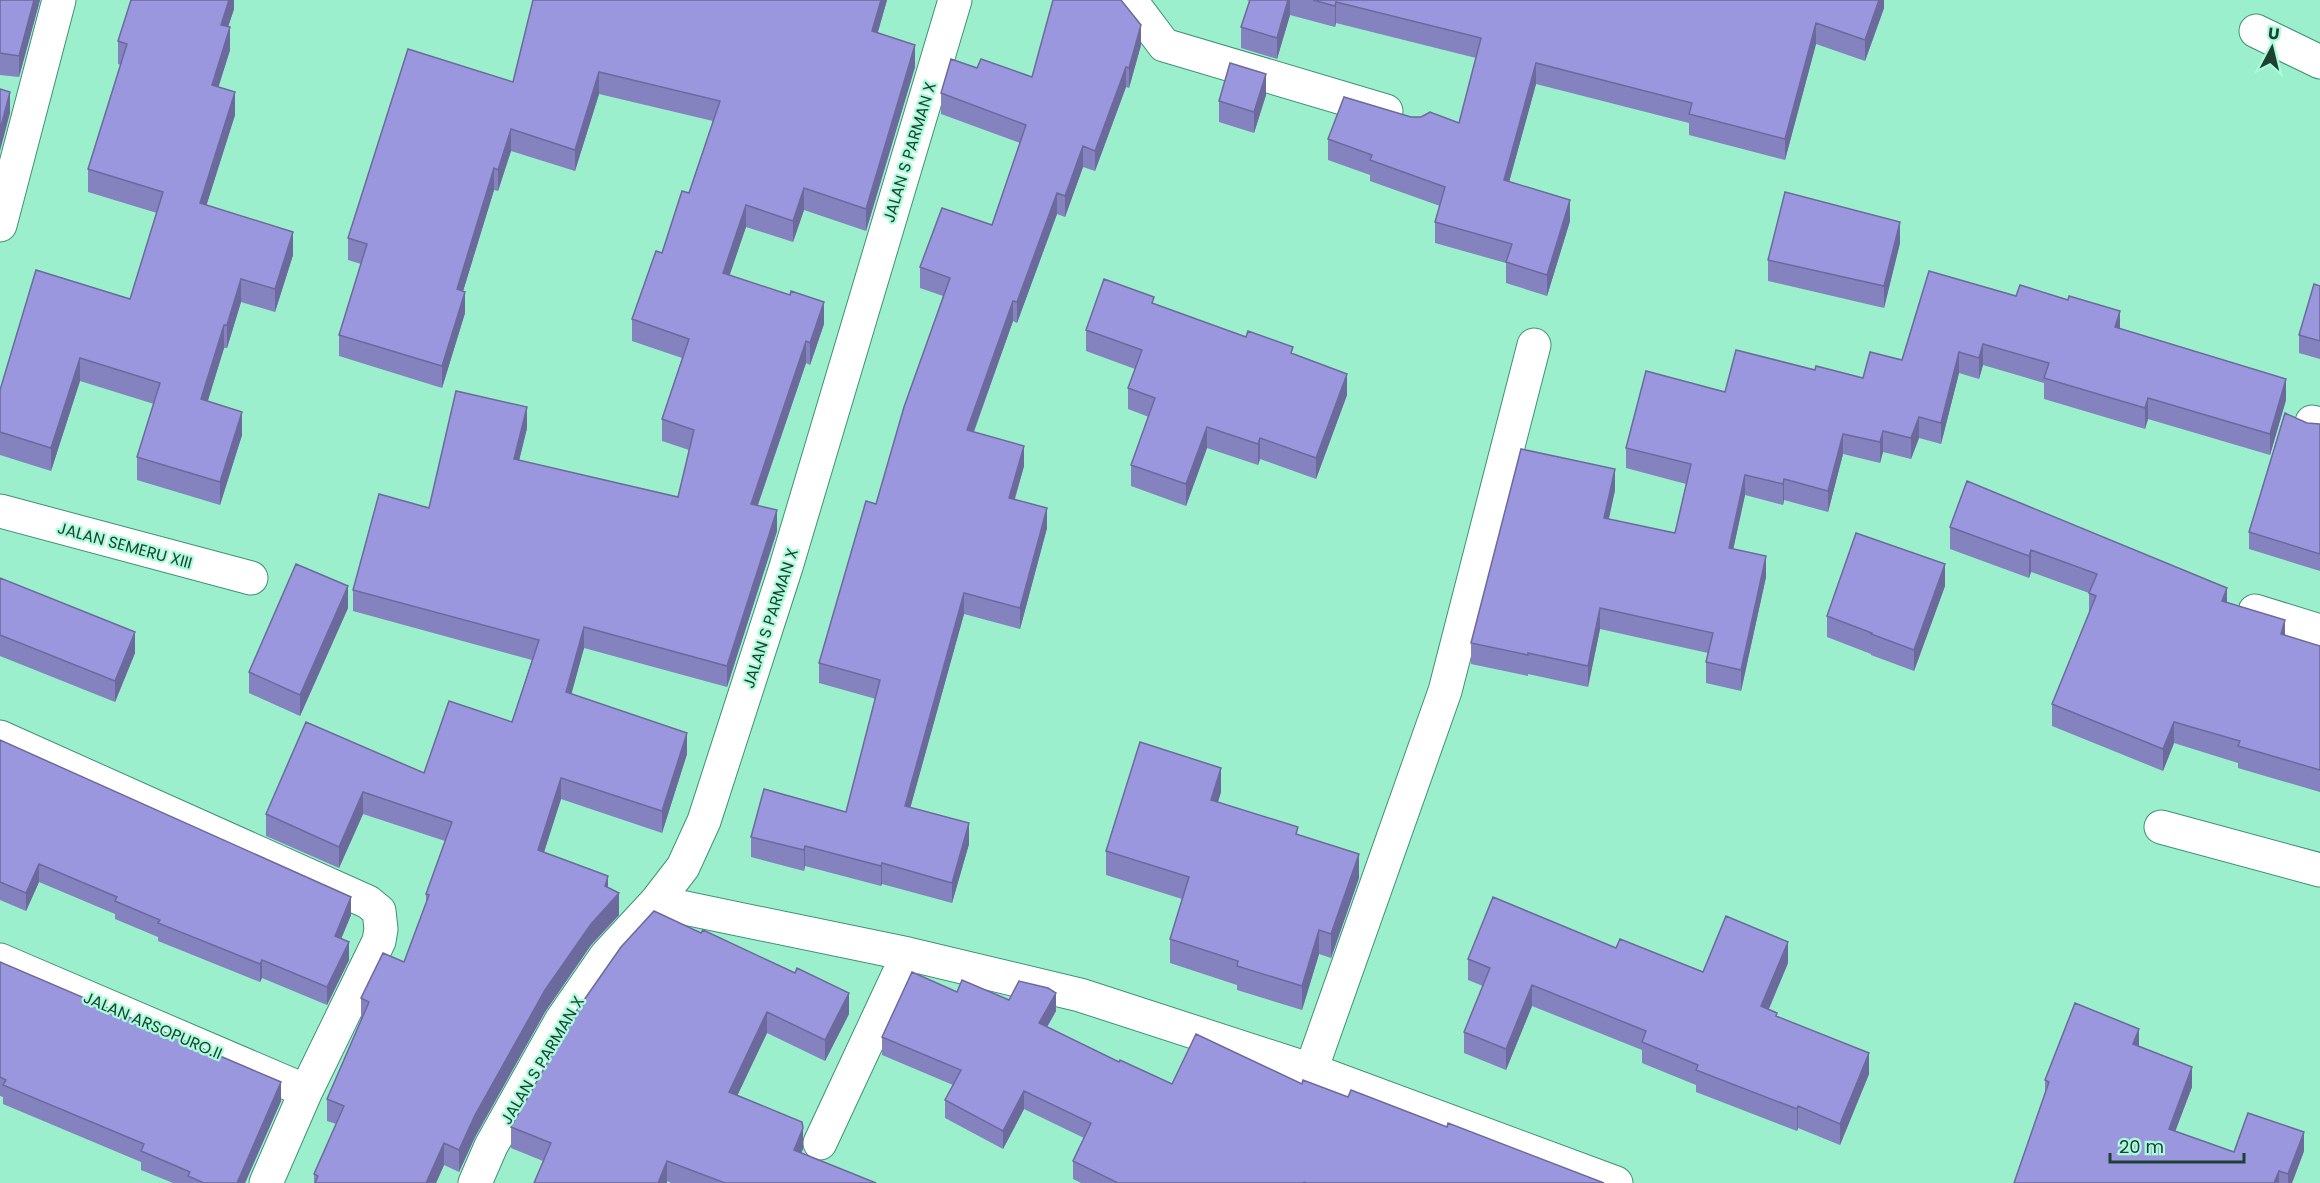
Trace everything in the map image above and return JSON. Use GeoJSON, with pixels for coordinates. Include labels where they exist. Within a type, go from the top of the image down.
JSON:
{"type":"FeatureCollection","features":[{"type":"Feature","properties":{"kind":"street"},"geometry":{"type":"LineString","coordinates":[[0,225],[59,0]]}},
{"type":"Feature","properties":{"kind":"street","name":"JALAN S PARMAN X"},"geometry":{"type":"LineString","coordinates":[[475,1183],[491,1146],[561,1021],[606,956],[656,902],[683,867],[704,821],[786,567],[955,0]]}},
{"type":"Feature","properties":{"kind":"street"},"geometry":{"type":"LineString","coordinates":[[1118,0],[1134,5],[1164,45],[1416,120]]}},
{"type":"Feature","properties":{"kind":"street"},"geometry":{"type":"LineString","coordinates":[[2256,31],[2320,62]]}},
{"type":"Feature","properties":{"kind":"street"},"geometry":{"type":"LineString","coordinates":[[0,92],[32,99]]}},
{"type":"Feature","properties":{"kind":"street"},"geometry":{"type":"LineString","coordinates":[[1311,1070],[1446,691],[1534,345]]}},
{"type":"Feature","properties":{"kind":"street","name":"JALAN SEMERU XIII"},"geometry":{"type":"LineString","coordinates":[[0,511],[251,578]]}},
{"type":"Feature","properties":{"kind":"street"},"geometry":{"type":"LineString","coordinates":[[2255,611],[2320,631]]}},
{"type":"Feature","properties":{"kind":"street"},"geometry":{"type":"LineString","coordinates":[[0,737],[368,902],[379,911],[381,929],[379,941],[306,1090],[266,1183]]}},
{"type":"Feature","properties":{"kind":"street"},"geometry":{"type":"LineString","coordinates":[[2161,826],[2320,870]]}},
{"type":"Feature","properties":{"kind":"street"},"geometry":{"type":"LineString","coordinates":[[656,902],[908,954],[1080,995],[1311,1070],[1616,1183]]}},
{"type":"Feature","properties":{"kind":"street"},"geometry":{"type":"LineString","coordinates":[[820,1143],[908,954]]}},
{"type":"Feature","properties":{"kind":"street","name":"JALAN ARSOPURO.II"},"geometry":{"type":"LineString","coordinates":[[0,960],[306,1090]]}},
{"type":"Feature","properties":{"kind":"building"},"geometry":{"type":"Polygon","coordinates":[[[0,0],[34,0],[19,56],[0,53],[0,0]]]}},
{"type":"Feature","properties":{"kind":"building"},"geometry":{"type":"Polygon","coordinates":[[[131,0],[229,0],[221,25],[230,27],[212,85],[235,92],[200,203],[293,232],[275,289],[241,279],[201,399],[242,412],[220,482],[137,457],[160,383],[80,358],[51,448],[0,432],[0,390],[36,270],[130,299],[163,192],[88,169],[127,44],[118,41],[131,0]]]}},
{"type":"Feature","properties":{"kind":"building"},"geometry":{"type":"Polygon","coordinates":[[[533,0],[881,0],[872,31],[915,45],[866,209],[804,188],[793,221],[746,205],[723,273],[790,295],[791,291],[824,302],[810,343],[806,341],[751,504],[777,510],[727,666],[584,627],[566,692],[687,733],[662,811],[561,778],[538,850],[608,876],[605,886],[619,893],[591,924],[545,990],[475,1115],[459,1150],[444,1143],[426,1183],[315,1183],[318,1176],[314,1174],[344,1106],[327,1099],[369,1002],[361,998],[383,953],[404,962],[429,895],[426,894],[452,822],[363,792],[339,847],[266,814],[306,722],[424,773],[449,701],[512,722],[539,640],[353,590],[379,494],[429,508],[456,391],[527,407],[514,459],[678,497],[694,430],[662,419],[689,339],[632,319],[656,251],[662,253],[682,191],[689,193],[720,101],[599,72],[575,150],[511,129],[498,170],[494,168],[457,289],[465,292],[442,366],[339,335],[367,244],[348,238],[408,49],[513,82],[533,0]]]}},
{"type":"Feature","properties":{"kind":"building"},"geometry":{"type":"Polygon","coordinates":[[[1053,0],[1121,0],[1141,25],[1129,68],[1126,67],[1095,151],[1083,146],[1065,196],[1057,193],[1017,302],[1013,301],[967,430],[1024,446],[1009,498],[1047,508],[1020,608],[964,593],[905,806],[969,823],[952,883],[882,863],[881,866],[805,846],[804,850],[751,837],[764,789],[846,812],[880,680],[819,663],[866,501],[876,504],[904,407],[950,278],[920,267],[942,208],[992,225],[1026,125],[941,93],[951,59],[977,68],[981,59],[1032,77],[1053,0]]]}},
{"type":"Feature","properties":{"kind":"building"},"geometry":{"type":"Polygon","coordinates":[[[1250,0],[1288,0],[1277,38],[1241,27],[1250,0]]]}},
{"type":"Feature","properties":{"kind":"building"},"geometry":{"type":"Polygon","coordinates":[[[1313,0],[1879,0],[1865,40],[1816,23],[1785,139],[1689,114],[1692,103],[1536,63],[1504,180],[1570,200],[1547,275],[1506,262],[1512,244],[1435,222],[1445,187],[1370,160],[1372,155],[1328,139],[1344,97],[1411,117],[1421,117],[1430,112],[1459,123],[1481,38],[1336,2],[1335,6],[1313,0]]]}},
{"type":"Feature","properties":{"kind":"building"},"geometry":{"type":"Polygon","coordinates":[[[1230,63],[1266,74],[1254,112],[1219,101],[1230,63]]]}},
{"type":"Feature","properties":{"kind":"building"},"geometry":{"type":"Polygon","coordinates":[[[0,89],[10,92],[0,130],[0,89]]]}},
{"type":"Feature","properties":{"kind":"building"},"geometry":{"type":"Polygon","coordinates":[[[1785,192],[1900,222],[1884,286],[1768,260],[1785,192]]]}},
{"type":"Feature","properties":{"kind":"building"},"geometry":{"type":"Polygon","coordinates":[[[1929,271],[2016,296],[2020,285],[2068,300],[2069,296],[2120,311],[2115,327],[2286,379],[2270,434],[2148,398],[2145,408],[2044,378],[2049,363],[1983,344],[1979,358],[1959,352],[1941,423],[1919,417],[1911,438],[1883,431],[1880,442],[1843,434],[1828,491],[1784,479],[1783,484],[1745,475],[1729,548],[1766,556],[1741,670],[1706,662],[1713,633],[1600,608],[1588,666],[1471,643],[1521,449],[1615,469],[1604,518],[1675,533],[1691,464],[1626,448],[1646,371],[1725,392],[1736,350],[1815,370],[1816,366],[1863,378],[1870,352],[1902,360],[1929,271]]]}},
{"type":"Feature","properties":{"kind":"building"},"geometry":{"type":"Polygon","coordinates":[[[1104,279],[1154,297],[1152,303],[1246,337],[1248,331],[1293,347],[1291,353],[1347,374],[1316,458],[1260,438],[1258,444],[1207,427],[1186,484],[1131,465],[1155,398],[1128,388],[1142,350],[1086,330],[1104,279]]]}},
{"type":"Feature","properties":{"kind":"building"},"geometry":{"type":"Polygon","coordinates":[[[2314,284],[2320,286],[2320,341],[2299,335],[2314,284]]]}},
{"type":"Feature","properties":{"kind":"building"},"geometry":{"type":"Polygon","coordinates":[[[2285,413],[2307,423],[2320,424],[2320,554],[2249,532],[2285,413]]]}},
{"type":"Feature","properties":{"kind":"building"},"geometry":{"type":"Polygon","coordinates":[[[1967,481],[2227,588],[2222,601],[2285,620],[2281,634],[2320,646],[2320,770],[2238,746],[2240,741],[2174,722],[2163,749],[2052,704],[2096,596],[2089,593],[2097,574],[2031,550],[2029,556],[1950,527],[1967,481]]]}},
{"type":"Feature","properties":{"kind":"building"},"geometry":{"type":"Polygon","coordinates":[[[1856,533],[1945,564],[1914,650],[1827,616],[1856,533]]]}},
{"type":"Feature","properties":{"kind":"building"},"geometry":{"type":"Polygon","coordinates":[[[296,564],[348,586],[300,695],[249,672],[296,564]]]}},
{"type":"Feature","properties":{"kind":"building"},"geometry":{"type":"Polygon","coordinates":[[[0,578],[135,632],[115,681],[0,635],[0,578]]]}},
{"type":"Feature","properties":{"kind":"building"},"geometry":{"type":"Polygon","coordinates":[[[0,740],[351,897],[335,936],[349,942],[327,987],[262,960],[260,964],[158,923],[160,920],[115,901],[117,897],[39,864],[26,893],[0,882],[0,740]]]}},
{"type":"Feature","properties":{"kind":"building"},"geometry":{"type":"Polygon","coordinates":[[[1140,742],[1221,768],[1211,800],[1298,827],[1296,834],[1359,854],[1331,934],[1319,930],[1302,986],[1237,966],[1238,961],[1170,939],[1189,877],[1106,851],[1140,742]]]}},
{"type":"Feature","properties":{"kind":"building"},"geometry":{"type":"Polygon","coordinates":[[[1493,897],[1616,948],[1620,939],[1703,972],[1726,916],[1788,942],[1761,1006],[1777,1013],[1776,1016],[1869,1053],[1840,1124],[1798,1106],[1797,1109],[1696,1070],[1698,1065],[1642,1042],[1646,1031],[1532,985],[1506,1049],[1464,1032],[1490,968],[1468,959],[1493,897]]]}},
{"type":"Feature","properties":{"kind":"building"},"geometry":{"type":"Polygon","coordinates":[[[654,911],[701,933],[703,930],[795,973],[797,968],[849,993],[825,1040],[767,1012],[729,1092],[802,1122],[803,1128],[794,1150],[876,1183],[725,1183],[667,1161],[658,1183],[534,1183],[551,1143],[511,1127],[577,1010],[621,947],[654,911]]]}},
{"type":"Feature","properties":{"kind":"building"},"geometry":{"type":"Polygon","coordinates":[[[0,962],[281,1082],[237,1183],[204,1183],[188,1176],[190,1172],[141,1151],[144,1144],[3,1085],[6,1080],[0,1077],[0,962]]]}},
{"type":"Feature","properties":{"kind":"building"},"geometry":{"type":"Polygon","coordinates":[[[912,972],[957,992],[962,980],[1009,1000],[1019,981],[1048,988],[1056,993],[1039,1023],[1119,1062],[1120,1060],[1172,1084],[1196,1034],[1302,1084],[1303,1080],[1348,1097],[1351,1090],[1447,1127],[1448,1123],[1604,1183],[1118,1183],[1073,1161],[1091,1123],[1024,1091],[1003,1131],[945,1100],[961,1070],[882,1037],[912,972]]]}},
{"type":"Feature","properties":{"kind":"building"},"geometry":{"type":"Polygon","coordinates":[[[2075,1003],[2139,1029],[2133,1044],[2192,1067],[2169,1129],[2234,1152],[2248,1113],[2304,1132],[2288,1174],[2279,1171],[2274,1183],[2014,1183],[2049,1082],[2045,1080],[2075,1003]]]}}]}
